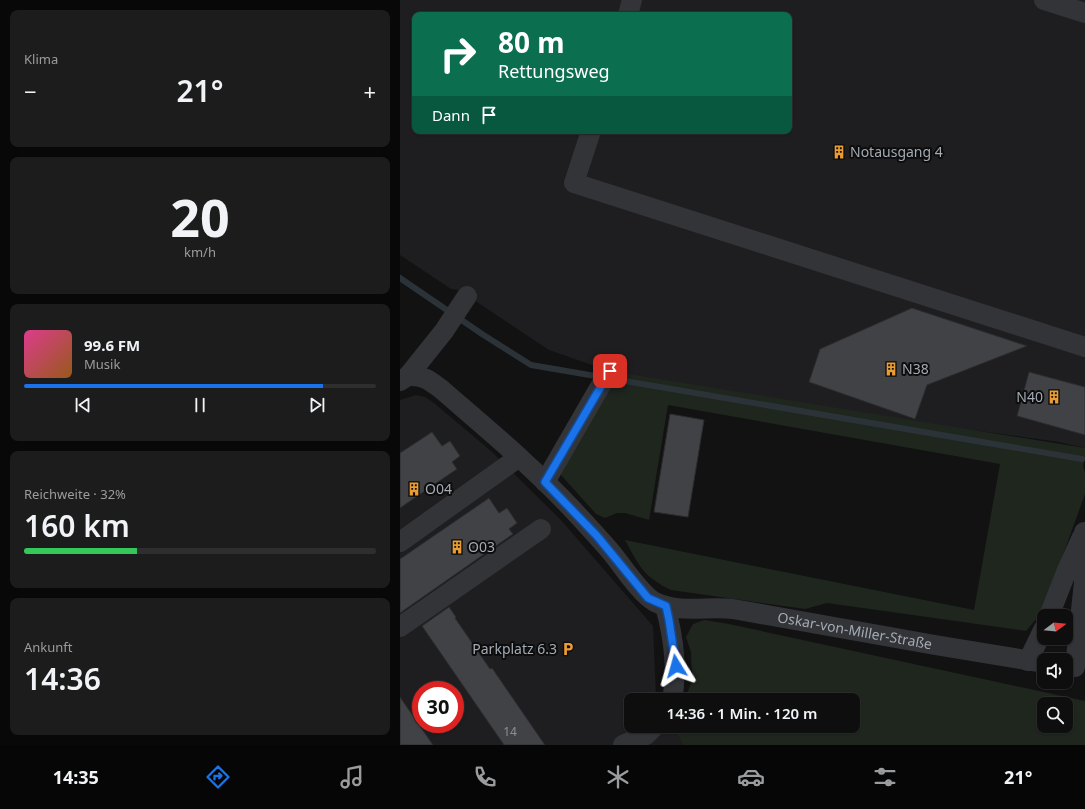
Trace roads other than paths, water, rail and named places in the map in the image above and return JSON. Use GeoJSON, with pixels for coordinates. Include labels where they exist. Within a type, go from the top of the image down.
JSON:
{"type":"FeatureCollection","features":[{"type":"Feature","properties":{"kind":"street"},"geometry":{"type":"LineString","coordinates":[[629,12],[632,0]]}},
{"type":"Feature","properties":{"kind":"street"},"geometry":{"type":"LineString","coordinates":[[1044,0],[1085,13]]}},
{"type":"Feature","properties":{"kind":"street"},"geometry":{"type":"LineString","coordinates":[[590,134],[574,183],[1085,347]]}},
{"type":"Feature","properties":{"kind":"street"},"geometry":{"type":"LineString","coordinates":[[403,376],[444,331],[465,299]]}},
{"type":"Feature","properties":{"kind":"street"},"geometry":{"type":"LineString","coordinates":[[545,482],[610,371]]}},
{"type":"Feature","properties":{"kind":"street","name":"Oskar-von-Miller-Straße"},"geometry":{"type":"LineString","coordinates":[[403,376],[417,375],[427,379],[441,389],[519,457],[597,536],[648,598],[666,606],[681,609],[720,607],[1036,662]]}},
{"type":"Feature","properties":{"kind":"street"},"geometry":{"type":"LineString","coordinates":[[400,542],[519,457]]}},
{"type":"Feature","properties":{"kind":"street"},"geometry":{"type":"LineString","coordinates":[[400,626],[541,529]]}},
{"type":"Feature","properties":{"kind":"street"},"geometry":{"type":"LineString","coordinates":[[1075,667],[1083,597],[1085,531]]}},
{"type":"Feature","properties":{"kind":"street"},"geometry":{"type":"LineString","coordinates":[[1052,609],[1072,556],[1085,531]]}},
{"type":"Feature","properties":{"kind":"street"},"geometry":{"type":"LineString","coordinates":[[666,606],[676,666],[673,693]]}},
{"type":"Feature","properties":{"kind":"street"},"geometry":{"type":"LineString","coordinates":[[1036,662],[1040,645]]}},
{"type":"Feature","properties":{"kind":"street"},"geometry":{"type":"LineString","coordinates":[[623,745],[648,733]]}},
{"type":"Feature","properties":{"kind":"waterway"},"geometry":{"type":"LineString","coordinates":[[400,278],[482,334],[531,365],[1082,459]]}},
{"type":"Feature","properties":{"kind":"place","name":"Notausgang 4"},"geometry":{"type":"Point","coordinates":[839,152]}},
{"type":"Feature","properties":{"kind":"place","name":"N38"},"geometry":{"type":"Point","coordinates":[891,369]}},
{"type":"Feature","properties":{"kind":"place","name":"N40"},"geometry":{"type":"Point","coordinates":[1054,397]}},
{"type":"Feature","properties":{"kind":"place","name":"O04"},"geometry":{"type":"Point","coordinates":[414,489]}},
{"type":"Feature","properties":{"kind":"place","name":"O03"},"geometry":{"type":"Point","coordinates":[457,547]}},
{"type":"Feature","properties":{"kind":"place","name":"Parkplatz 6.3"},"geometry":{"type":"Point","coordinates":[568,649]}}]}
